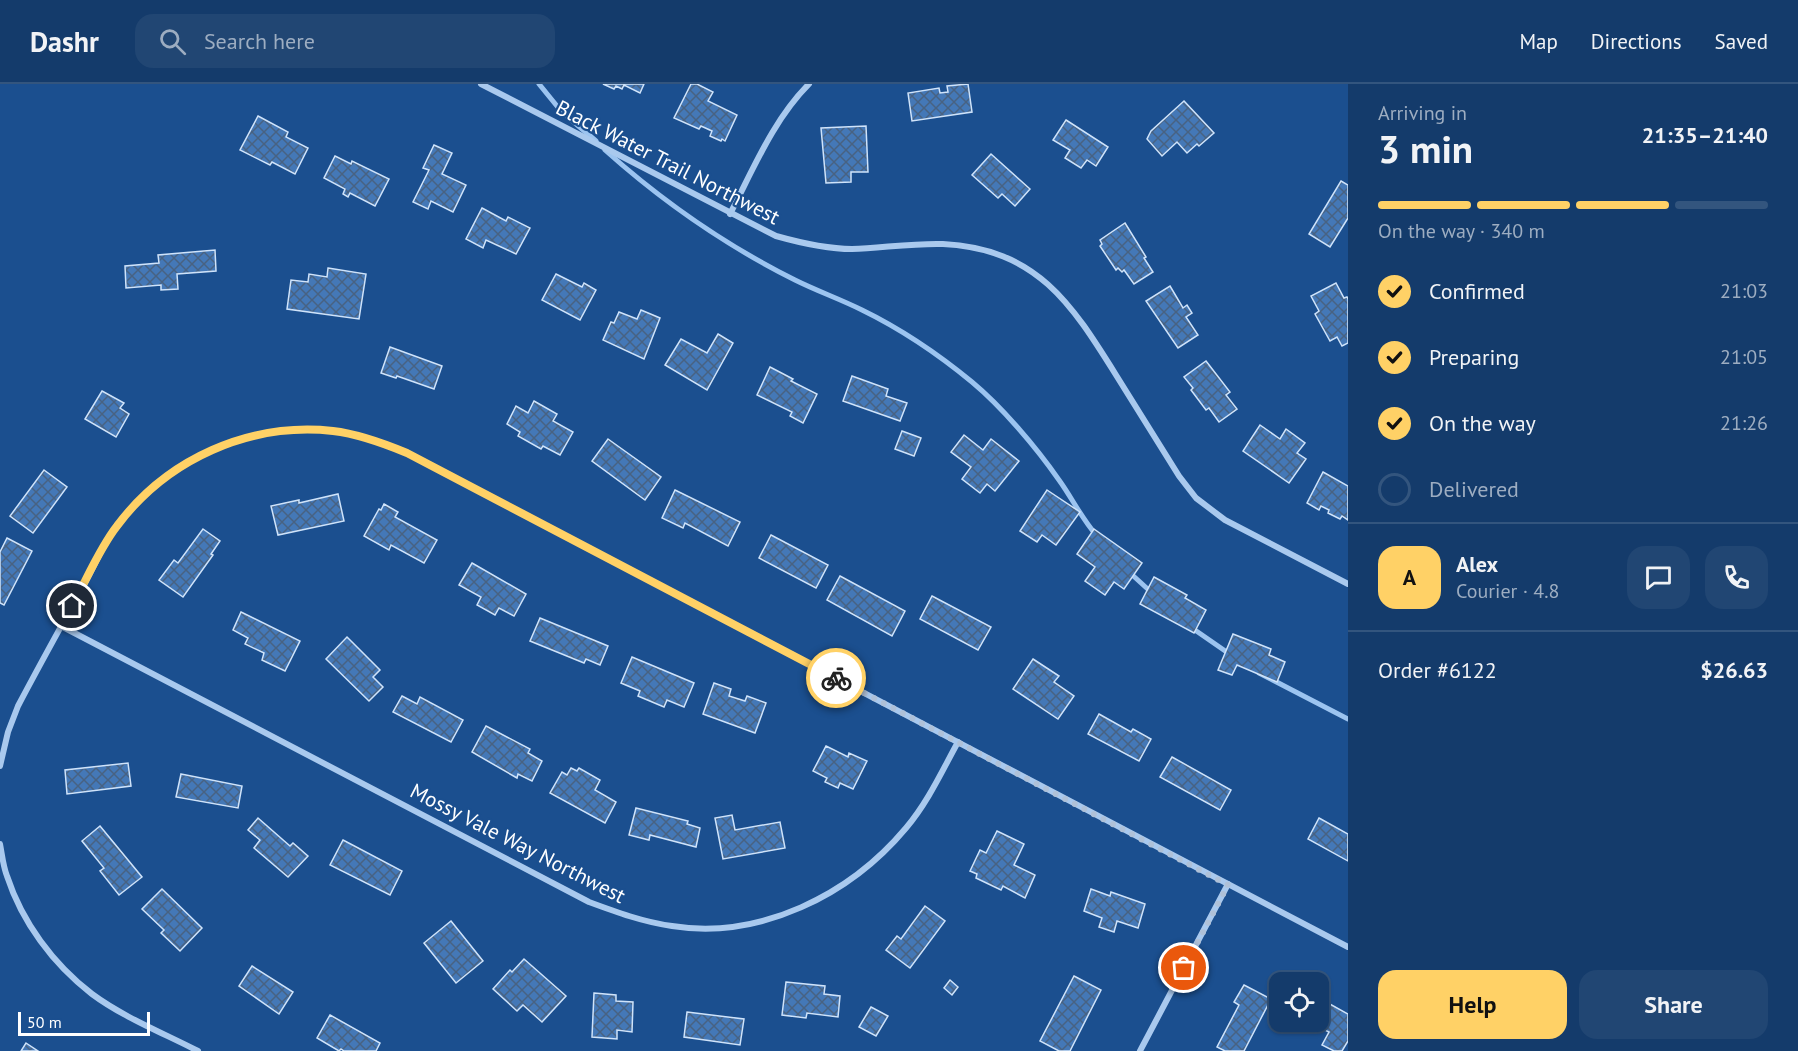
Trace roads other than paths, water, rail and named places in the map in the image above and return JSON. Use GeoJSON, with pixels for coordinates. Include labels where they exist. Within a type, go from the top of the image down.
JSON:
{"type":"FeatureCollection","features":[{"type":"Feature","properties":{"kind":"street","name":"Black Water Trail Northwest"},"geometry":{"type":"LineString","coordinates":[[481,84],[776,236],[820,247],[851,249],[943,244],[982,249],[1026,267],[1047,282],[1086,327],[1179,476],[1196,498],[1225,520],[1348,584]]}},
{"type":"Feature","properties":{"kind":"street"},"geometry":{"type":"LineString","coordinates":[[730,214],[776,126],[795,98],[809,84]]}},
{"type":"Feature","properties":{"kind":"street"},"geometry":{"type":"LineString","coordinates":[[0,766],[8,732],[18,706],[116,527],[142,496],[169,473],[208,451],[250,436],[293,430],[334,431],[373,440],[407,453],[1348,947]]}},
{"type":"Feature","properties":{"kind":"street","name":"Mossy Vale Way Northwest"},"geometry":{"type":"LineString","coordinates":[[61,626],[589,902],[632,918],[674,927],[720,928],[755,923],[801,908],[843,885],[877,859],[907,827],[929,796],[958,742]]}},
{"type":"Feature","properties":{"kind":"street"},"geometry":{"type":"LineString","coordinates":[[0,844],[6,875],[26,919],[56,962],[92,994],[198,1051]]}},
{"type":"Feature","properties":{"kind":"street"},"geometry":{"type":"LineString","coordinates":[[1140,1051],[1228,885]]}},
{"type":"Feature","properties":{"kind":"waterway"},"geometry":{"type":"LineString","coordinates":[[539,84],[561,111],[596,141]]}},
{"type":"Feature","properties":{"kind":"waterway"},"geometry":{"type":"LineString","coordinates":[[605,150],[672,205],[745,253],[795,280],[891,325],[933,352],[972,382],[1007,415],[1029,441],[1097,536]]}},
{"type":"Feature","properties":{"kind":"waterway"},"geometry":{"type":"LineString","coordinates":[[1129,572],[1151,592]]}},
{"type":"Feature","properties":{"kind":"waterway"},"geometry":{"type":"LineString","coordinates":[[1192,628],[1231,655]]}},
{"type":"Feature","properties":{"kind":"waterway"},"geometry":{"type":"LineString","coordinates":[[1259,673],[1348,719]]}}]}
